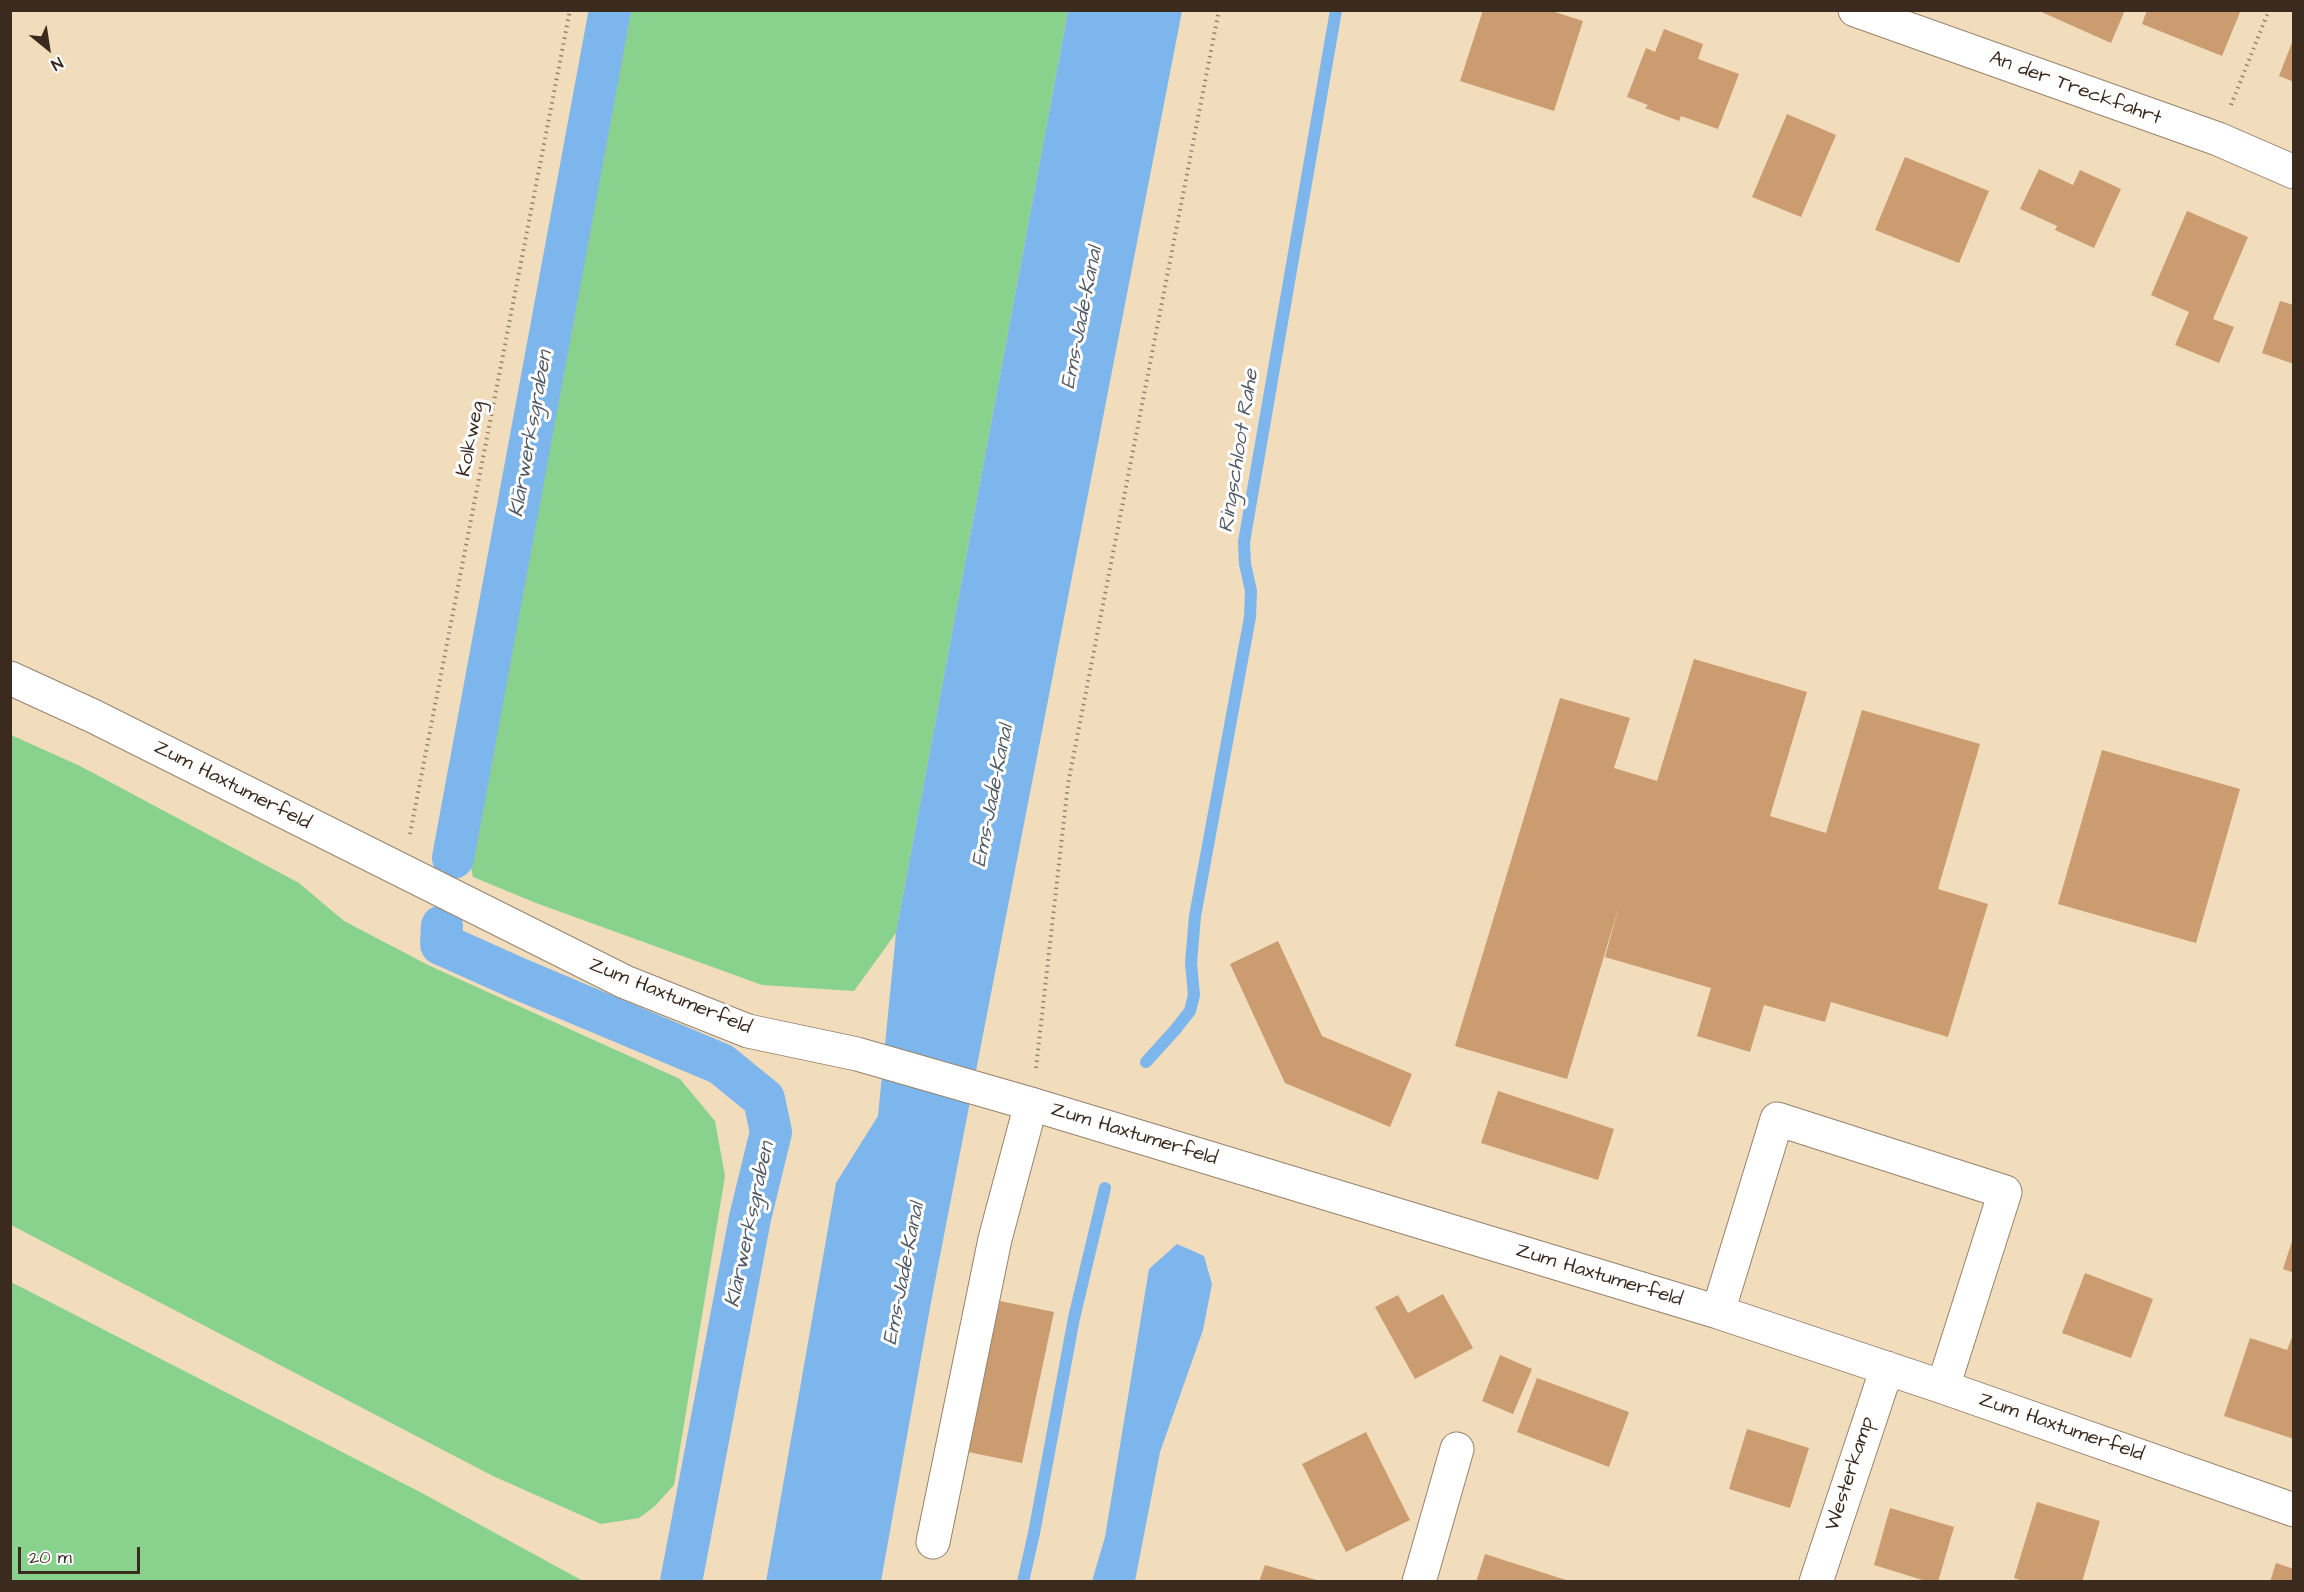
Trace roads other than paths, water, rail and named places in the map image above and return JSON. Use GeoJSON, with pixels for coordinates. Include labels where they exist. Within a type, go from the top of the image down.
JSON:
{"type":"FeatureCollection","features":[{"type":"Feature","properties":{"kind":"street","name":"An der Treckfahrt"},"geometry":{"type":"LineString","coordinates":[[1855,10],[2218,139],[2294,172]]}},
{"type":"Feature","properties":{"kind":"street","name":"Zum Haxtumerfeld"},"geometry":{"type":"LineString","coordinates":[[10,678],[93,716],[402,872],[635,986],[748,1031],[857,1054],[1031,1104],[1718,1312],[1943,1387],[2294,1510]]}},
{"type":"Feature","properties":{"kind":"street"},"geometry":{"type":"LineString","coordinates":[[933,1542],[995,1239],[1031,1104]]}},
{"type":"Feature","properties":{"kind":"street"},"geometry":{"type":"LineString","coordinates":[[1718,1312],[1777,1119],[2005,1192],[1943,1387]]}},
{"type":"Feature","properties":{"kind":"street","name":"Westerkamp"},"geometry":{"type":"LineString","coordinates":[[1816,1581],[1887,1368]]}},
{"type":"Feature","properties":{"kind":"street"},"geometry":{"type":"LineString","coordinates":[[1419,1581],[1457,1449]]}},
{"type":"Feature","properties":{"kind":"water","name":"Ems-Jade-Kanal"},"geometry":{"type":"Polygon","coordinates":[[[1068,11],[1182,11],[931,1302],[881,1581],[766,1582],[836,1183],[878,1116],[896,933],[1068,11]]]}},
{"type":"Feature","properties":{"kind":"water"},"geometry":{"type":"Polygon","coordinates":[[[1177,1244],[1204,1256],[1212,1284],[1203,1330],[1160,1452],[1135,1581],[1092,1581],[1105,1537],[1149,1269],[1177,1244]]]}},
{"type":"Feature","properties":{"kind":"waterway","name":"Klärwerksgraben"},"geometry":{"type":"LineString","coordinates":[[453,858],[610,10]]}},
{"type":"Feature","properties":{"kind":"waterway","name":"Ringschloot Rahe"},"geometry":{"type":"LineString","coordinates":[[1146,1062],[1190,1011],[1194,995],[1191,963],[1195,916],[1250,617],[1251,591],[1245,564],[1244,542],[1336,10]]}},
{"type":"Feature","properties":{"kind":"waterway","name":"Klärwerksgraben"},"geometry":{"type":"LineString","coordinates":[[442,926],[441,944],[721,1064],[764,1099],[771,1132],[750,1218],[681,1582]]}},
{"type":"Feature","properties":{"kind":"waterway"},"geometry":{"type":"LineString","coordinates":[[1023,1582],[1074,1318],[1105,1188]]}}]}
